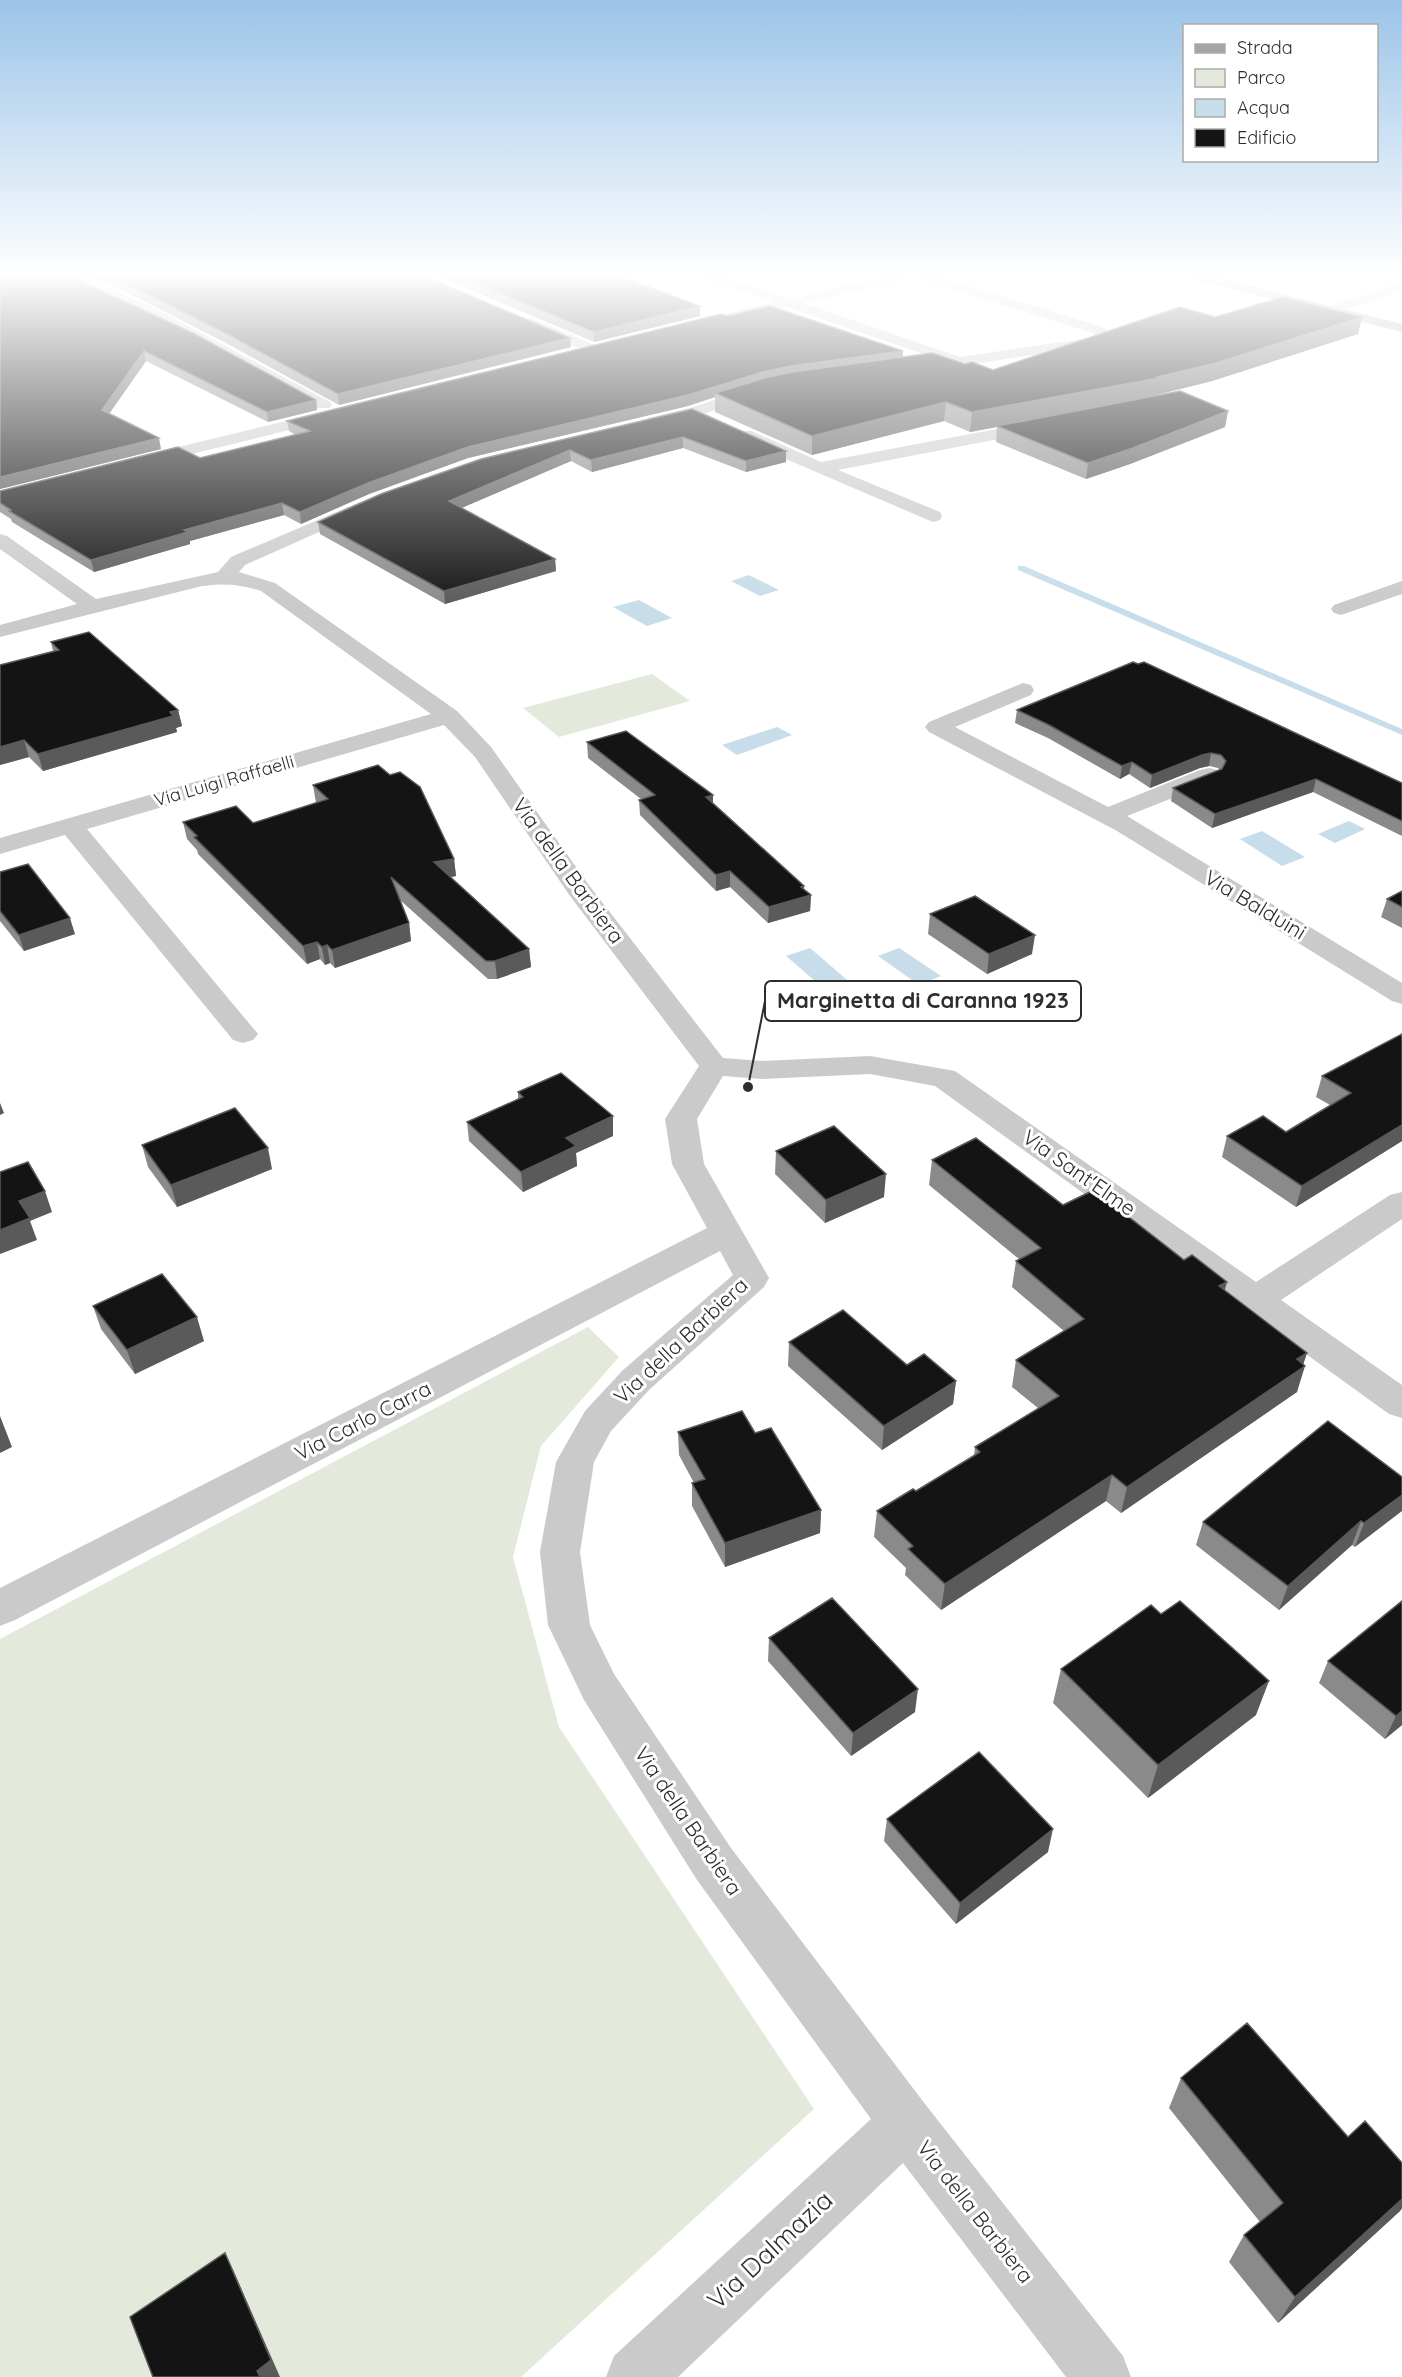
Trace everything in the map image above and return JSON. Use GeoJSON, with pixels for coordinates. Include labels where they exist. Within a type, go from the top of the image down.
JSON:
{"type":"FeatureCollection","features":[{"type":"Feature","properties":{"kind":"street"},"geometry":{"type":"LineString","coordinates":[[124,466],[344,411],[297,387]]}},
{"type":"Feature","properties":{"kind":"street"},"geometry":{"type":"LineString","coordinates":[[640,425],[694,412],[772,387]]}},
{"type":"Feature","properties":{"kind":"street"},"geometry":{"type":"LineString","coordinates":[[694,412],[933,516]]}},
{"type":"Feature","properties":{"kind":"street"},"geometry":{"type":"LineString","coordinates":[[819,468],[1052,424]]}},
{"type":"Feature","properties":{"kind":"street"},"geometry":{"type":"LineString","coordinates":[[224,577],[238,561],[376,500]]}},
{"type":"Feature","properties":{"kind":"street"},"geometry":{"type":"LineString","coordinates":[[0,540],[93,606]]}},
{"type":"Feature","properties":{"kind":"street","name":"Via della Barbiera"},"geometry":{"type":"LineString","coordinates":[[0,631],[202,580],[224,577],[245,579],[268,588],[448,716],[483,752],[579,890],[714,1066],[681,1119],[688,1164],[752,1278],[636,1380],[598,1421],[575,1462],[560,1552],[569,1625],[599,1687],[714,1864],[906,2123],[1102,2377]]}},
{"type":"Feature","properties":{"kind":"street"},"geometry":{"type":"LineString","coordinates":[[1341,609],[1402,588]]}},
{"type":"Feature","properties":{"kind":"street","name":"Via Balduini"},"geometry":{"type":"LineString","coordinates":[[1023,690],[937,727],[1106,816],[1402,995]]}},
{"type":"Feature","properties":{"kind":"street","name":"Via Luigi Raffaelli"},"geometry":{"type":"LineString","coordinates":[[0,846],[448,716]]}},
{"type":"Feature","properties":{"kind":"street"},"geometry":{"type":"LineString","coordinates":[[1106,816],[1209,775]]}},
{"type":"Feature","properties":{"kind":"street"},"geometry":{"type":"LineString","coordinates":[[70,826],[243,1034]]}},
{"type":"Feature","properties":{"kind":"street","name":"Via Sant'Elme"},"geometry":{"type":"LineString","coordinates":[[714,1066],[762,1070],[870,1065],[944,1078],[1402,1404]]}},
{"type":"Feature","properties":{"kind":"street"},"geometry":{"type":"LineString","coordinates":[[1256,1299],[1402,1203]]}},
{"type":"Feature","properties":{"kind":"street","name":"Via Carlo Carra"},"geometry":{"type":"LineString","coordinates":[[0,1608],[726,1233]]}},
{"type":"Feature","properties":{"kind":"street","name":"Via Dalmazia"},"geometry":{"type":"LineString","coordinates":[[635,2377],[906,2123]]}},
{"type":"Feature","properties":{"kind":"green space"},"geometry":{"type":"Polygon","coordinates":[[[652,674],[690,701],[559,737],[523,708],[652,674]]]}},
{"type":"Feature","properties":{"kind":"green space"},"geometry":{"type":"Polygon","coordinates":[[[588,1327],[619,1357],[541,1446],[513,1557],[559,1727],[814,2109],[521,2377],[0,2377],[0,1639],[588,1327]]]}},
{"type":"Feature","properties":{"kind":"water"},"geometry":{"type":"Polygon","coordinates":[[[749,575],[779,590],[760,596],[731,581],[749,575]]]}},
{"type":"Feature","properties":{"kind":"water"},"geometry":{"type":"Polygon","coordinates":[[[639,600],[672,618],[647,626],[613,607],[639,600]]]}},
{"type":"Feature","properties":{"kind":"water"},"geometry":{"type":"Polygon","coordinates":[[[777,727],[792,735],[737,755],[722,745],[777,727]]]}},
{"type":"Feature","properties":{"kind":"water"},"geometry":{"type":"Polygon","coordinates":[[[1349,821],[1365,829],[1335,843],[1318,834],[1349,821]]]}},
{"type":"Feature","properties":{"kind":"water"},"geometry":{"type":"Polygon","coordinates":[[[1262,831],[1305,857],[1282,866],[1240,839],[1262,831]]]}},
{"type":"Feature","properties":{"kind":"water"},"geometry":{"type":"Polygon","coordinates":[[[810,948],[852,984],[829,993],[786,956],[810,948]]]}},
{"type":"Feature","properties":{"kind":"water"},"geometry":{"type":"Polygon","coordinates":[[[899,948],[941,976],[919,985],[878,956],[899,948]]]}},
{"type":"Feature","properties":{"kind":"building"},"geometry":{"type":"Polygon","coordinates":[[[0,387],[118,387],[102,410],[159,438],[0,477],[0,387]]]}},
{"type":"Feature","properties":{"kind":"building"},"geometry":{"type":"Polygon","coordinates":[[[216,387],[292,387],[316,400],[267,412],[216,387]]]}},
{"type":"Feature","properties":{"kind":"building"},"geometry":{"type":"Polygon","coordinates":[[[325,387],[367,387],[338,394],[325,387]]]}},
{"type":"Feature","properties":{"kind":"building"},"geometry":{"type":"Polygon","coordinates":[[[425,387],[714,387],[468,447],[368,483],[300,512],[282,503],[184,530],[188,532],[91,560],[9,511],[11,510],[0,503],[0,491],[178,447],[200,458],[310,431],[287,421],[425,387]]]}},
{"type":"Feature","properties":{"kind":"building"},"geometry":{"type":"Polygon","coordinates":[[[735,387],[1110,387],[972,412],[946,402],[812,436],[715,393],[735,387]]]}},
{"type":"Feature","properties":{"kind":"building"},"geometry":{"type":"Polygon","coordinates":[[[1180,391],[1228,411],[1088,463],[997,426],[1180,391]]]}},
{"type":"Feature","properties":{"kind":"building"},"geometry":{"type":"Polygon","coordinates":[[[692,409],[786,451],[746,461],[683,437],[591,460],[570,450],[449,501],[555,559],[444,591],[318,522],[381,494],[481,459],[692,409]]]}},
{"type":"Feature","properties":{"kind":"building"},"geometry":{"type":"Polygon","coordinates":[[[89,632],[178,710],[170,712],[173,716],[38,754],[24,740],[0,747],[0,665],[59,650],[51,642],[89,632]]]}},
{"type":"Feature","properties":{"kind":"building"},"geometry":{"type":"Polygon","coordinates":[[[1133,662],[1138,664],[1144,662],[1402,783],[1402,821],[1316,779],[1215,814],[1173,788],[1222,769],[1226,761],[1221,755],[1211,753],[1202,755],[1152,775],[1132,762],[1122,766],[1049,725],[1017,710],[1133,662]]]}},
{"type":"Feature","properties":{"kind":"building"},"geometry":{"type":"Polygon","coordinates":[[[626,731],[713,795],[706,797],[804,886],[801,887],[811,895],[769,907],[730,871],[716,875],[639,800],[655,795],[587,742],[626,731]]]}},
{"type":"Feature","properties":{"kind":"building"},"geometry":{"type":"Polygon","coordinates":[[[378,765],[390,775],[400,772],[420,787],[454,859],[434,862],[529,949],[495,961],[486,961],[391,877],[409,923],[332,950],[327,945],[322,947],[317,942],[303,946],[194,837],[197,836],[183,822],[236,806],[253,823],[328,799],[313,785],[378,765]]]}},
{"type":"Feature","properties":{"kind":"building"},"geometry":{"type":"Polygon","coordinates":[[[28,864],[70,918],[19,935],[0,911],[0,872],[28,864]]]}},
{"type":"Feature","properties":{"kind":"building"},"geometry":{"type":"Polygon","coordinates":[[[1402,891],[1402,907],[1387,899],[1402,891]]]}},
{"type":"Feature","properties":{"kind":"building"},"geometry":{"type":"Polygon","coordinates":[[[975,896],[1035,935],[989,954],[930,914],[975,896]]]}},
{"type":"Feature","properties":{"kind":"building"},"geometry":{"type":"Polygon","coordinates":[[[1402,1034],[1402,1125],[1302,1186],[1227,1136],[1263,1116],[1286,1132],[1351,1093],[1322,1076],[1402,1034]]]}},
{"type":"Feature","properties":{"kind":"building"},"geometry":{"type":"Polygon","coordinates":[[[561,1073],[613,1116],[566,1138],[576,1146],[521,1172],[467,1122],[523,1097],[518,1092],[561,1073]]]}},
{"type":"Feature","properties":{"kind":"building"},"geometry":{"type":"Polygon","coordinates":[[[235,1108],[268,1148],[171,1185],[142,1145],[235,1108]]]}},
{"type":"Feature","properties":{"kind":"building"},"geometry":{"type":"Polygon","coordinates":[[[834,1126],[886,1174],[826,1200],[776,1151],[834,1126]]]}},
{"type":"Feature","properties":{"kind":"building"},"geometry":{"type":"Polygon","coordinates":[[[976,1138],[1063,1205],[1094,1190],[1184,1260],[1192,1255],[1227,1282],[1219,1286],[1307,1353],[1297,1359],[1305,1366],[1127,1487],[1112,1475],[945,1584],[908,1549],[913,1546],[877,1511],[913,1489],[916,1491],[980,1452],[975,1447],[1059,1396],[1016,1360],[1084,1319],[1016,1261],[1041,1248],[932,1160],[976,1138]]]}},
{"type":"Feature","properties":{"kind":"building"},"geometry":{"type":"Polygon","coordinates":[[[28,1162],[45,1191],[19,1201],[30,1218],[0,1230],[0,1172],[28,1162]]]}},
{"type":"Feature","properties":{"kind":"building"},"geometry":{"type":"Polygon","coordinates":[[[162,1274],[197,1317],[127,1350],[93,1306],[162,1274]]]}},
{"type":"Feature","properties":{"kind":"building"},"geometry":{"type":"Polygon","coordinates":[[[843,1310],[907,1365],[924,1354],[956,1381],[884,1426],[789,1342],[843,1310]]]}},
{"type":"Feature","properties":{"kind":"building"},"geometry":{"type":"Polygon","coordinates":[[[742,1411],[755,1433],[771,1428],[821,1510],[725,1543],[692,1483],[705,1479],[678,1432],[742,1411]]]}},
{"type":"Feature","properties":{"kind":"building"},"geometry":{"type":"Polygon","coordinates":[[[1328,1421],[1402,1477],[1402,1495],[1364,1523],[1361,1521],[1288,1586],[1203,1522],[1328,1421]]]}},
{"type":"Feature","properties":{"kind":"building"},"geometry":{"type":"Polygon","coordinates":[[[832,1598],[918,1689],[853,1733],[769,1638],[832,1598]]]}},
{"type":"Feature","properties":{"kind":"building"},"geometry":{"type":"Polygon","coordinates":[[[1180,1601],[1269,1681],[1158,1765],[1061,1669],[1151,1605],[1161,1614],[1180,1601]]]}},
{"type":"Feature","properties":{"kind":"building"},"geometry":{"type":"Polygon","coordinates":[[[1402,1601],[1402,1711],[1396,1716],[1328,1661],[1402,1601]]]}},
{"type":"Feature","properties":{"kind":"building"},"geometry":{"type":"Polygon","coordinates":[[[979,1752],[1053,1829],[960,1903],[887,1819],[979,1752]]]}},
{"type":"Feature","properties":{"kind":"building"},"geometry":{"type":"Polygon","coordinates":[[[1247,2023],[1348,2137],[1365,2121],[1402,2163],[1402,2199],[1295,2297],[1244,2235],[1283,2203],[1181,2078],[1247,2023]]]}},
{"type":"Feature","properties":{"kind":"building"},"geometry":{"type":"Polygon","coordinates":[[[225,2253],[271,2360],[257,2371],[260,2377],[153,2377],[130,2317],[225,2253]]]}},
{"type":"Feature","properties":{"kind":"waterway"},"geometry":{"type":"LineString","coordinates":[[1021,568],[1402,732]]}},
{"type":"Feature","properties":{"kind":"place","name":"Marginetta di Caranna 1923"},"geometry":{"type":"Point","coordinates":[748,1087]}}]}
